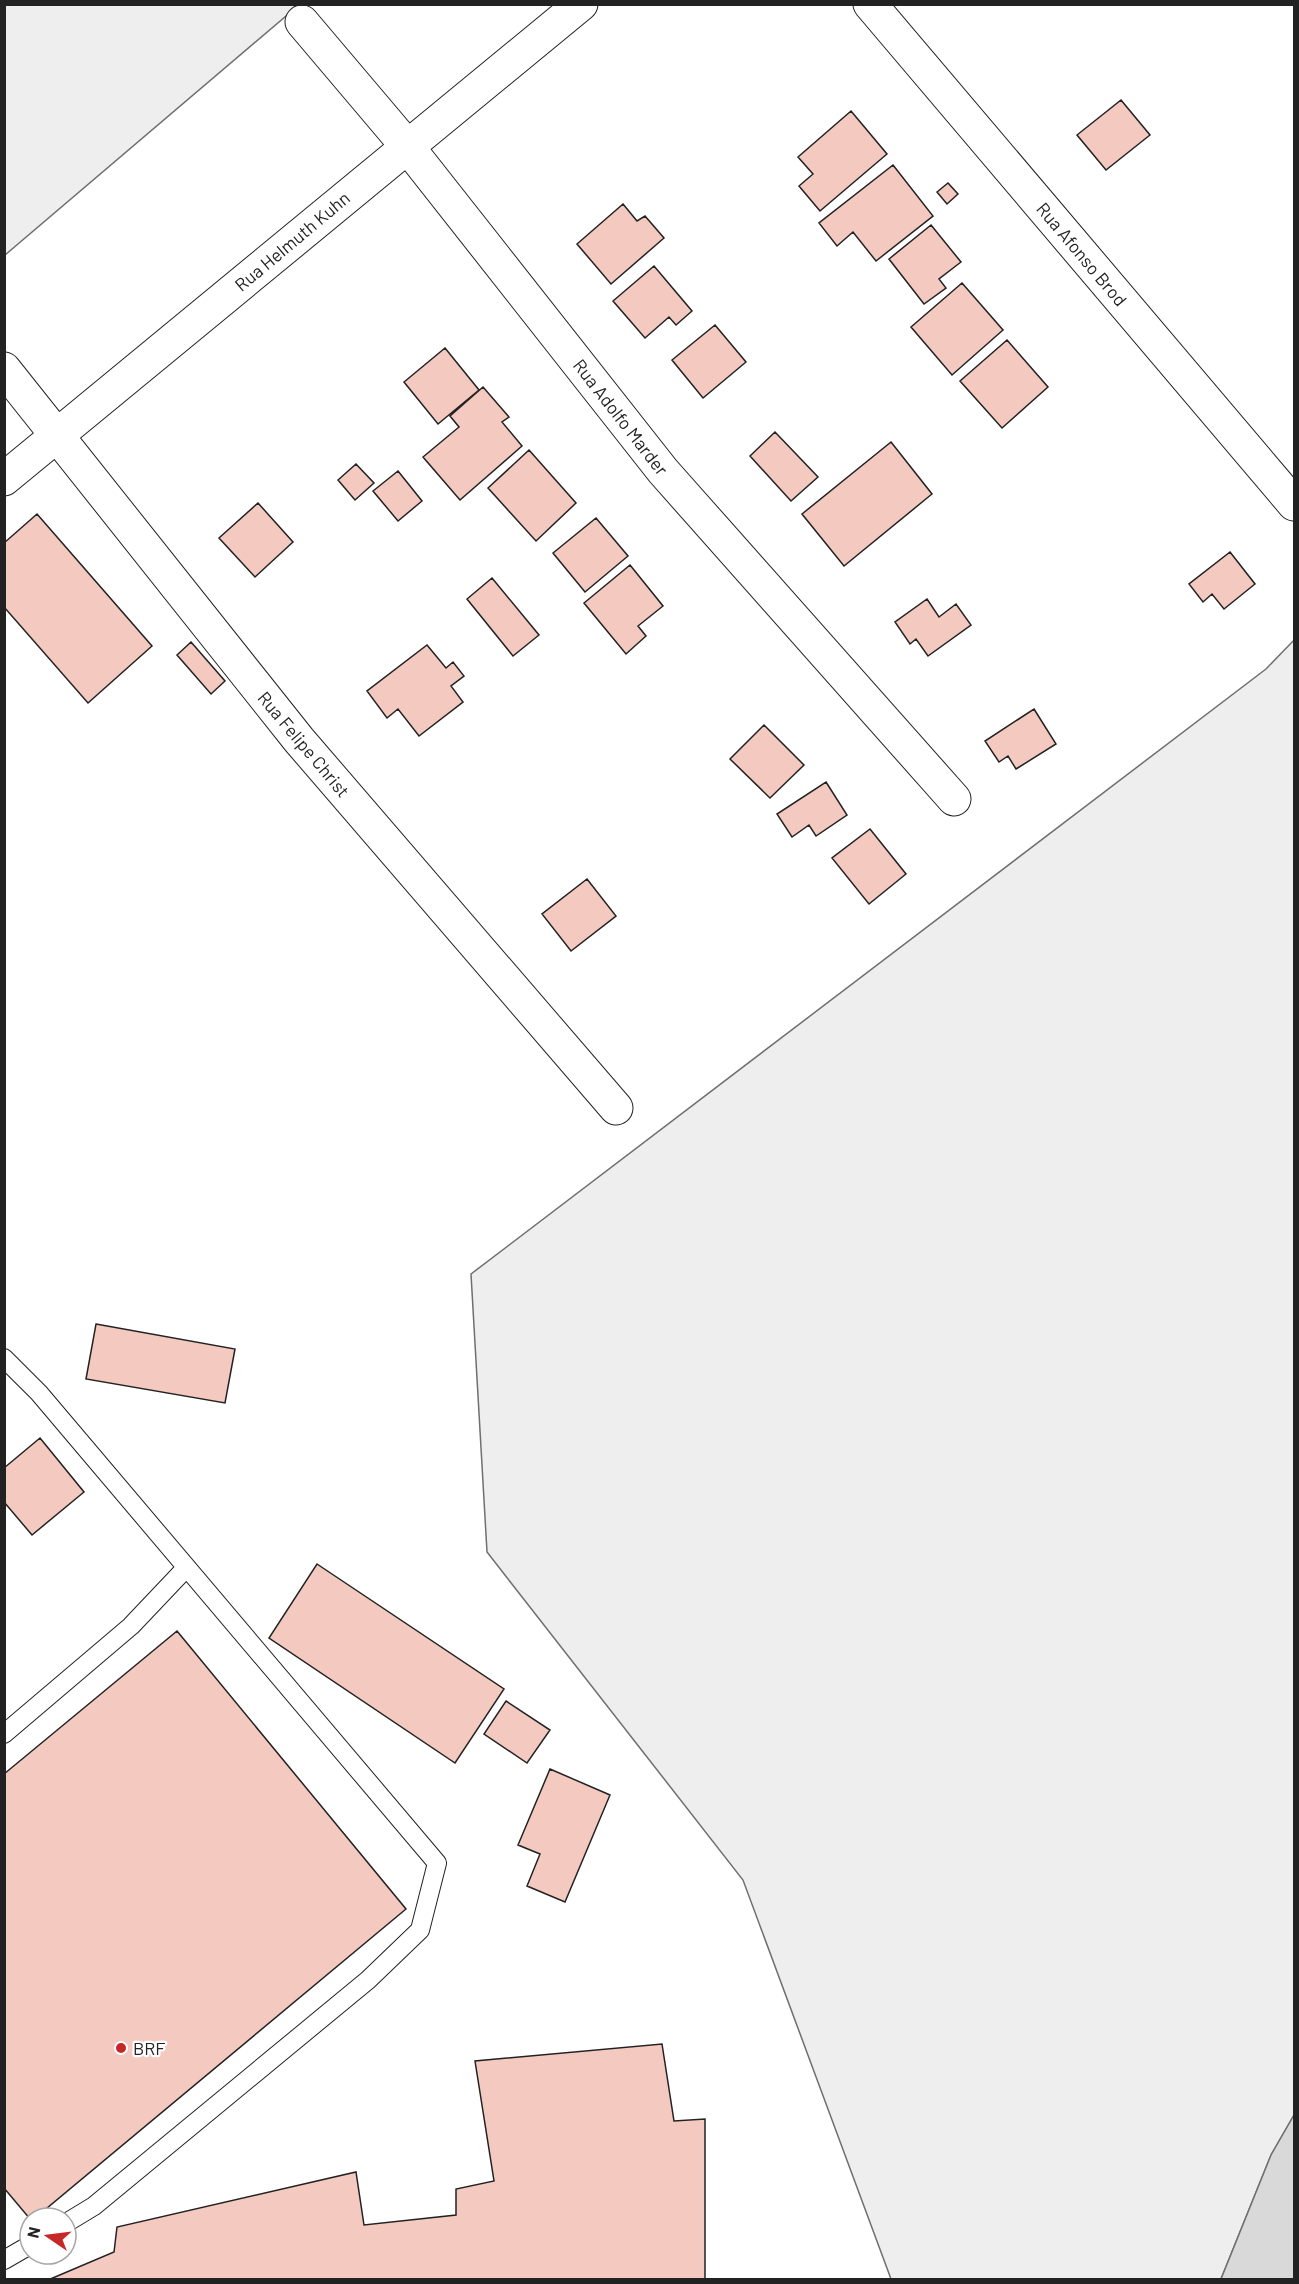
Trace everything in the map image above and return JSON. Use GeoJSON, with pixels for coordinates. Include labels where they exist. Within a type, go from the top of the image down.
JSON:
{"type":"FeatureCollection","features":[{"type":"Feature","properties":{"kind":"street","name":"Rua Helmuth Kuhn"},"geometry":{"type":"LineString","coordinates":[[4,480],[581,4]]}},
{"type":"Feature","properties":{"kind":"street","name":"Rua Afonso Brod"},"geometry":{"type":"LineString","coordinates":[[870,4],[1294,504]]}},
{"type":"Feature","properties":{"kind":"street","name":"Rua Adolfo Marder"},"geometry":{"type":"LineString","coordinates":[[302,22],[407,146],[663,471],[954,799]]}},
{"type":"Feature","properties":{"kind":"street","name":"Rua Felipe Christ"},"geometry":{"type":"LineString","coordinates":[[4,369],[299,740],[616,1108]]}},
{"type":"Feature","properties":{"kind":"lane"},"geometry":{"type":"LineString","coordinates":[[4,1358],[39,1393],[437,1863],[420,1930],[368,1980],[93,2206],[78,2215]]}},
{"type":"Feature","properties":{"kind":"lane"},"geometry":{"type":"LineString","coordinates":[[4,1734],[131,1626],[186,1568]]}},
{"type":"Feature","properties":{"kind":"lane"},"geometry":{"type":"LineString","coordinates":[[4,2260],[18,2252]]}},
{"type":"Feature","properties":{"kind":"shaded area"},"geometry":{"type":"Polygon","coordinates":[[[5,5],[299,5],[5,255],[5,5]]]}},
{"type":"Feature","properties":{"kind":"shaded area"},"geometry":{"type":"Polygon","coordinates":[[[1294,640],[1294,2115],[1271,2155],[1221,2279],[891,2279],[743,1880],[487,1552],[471,1274],[1266,669],[1294,640]]]}},
{"type":"Feature","properties":{"kind":"shaded area"},"geometry":{"type":"Polygon","coordinates":[[[1294,2115],[1294,2279],[1221,2279],[1271,2155],[1294,2115]]]}},
{"type":"Feature","properties":{"kind":"building"},"geometry":{"type":"Polygon","coordinates":[[[1121,100],[1150,135],[1106,170],[1077,135],[1121,100]]]}},
{"type":"Feature","properties":{"kind":"building"},"geometry":{"type":"Polygon","coordinates":[[[851,111],[887,154],[820,211],[799,186],[813,174],[798,157],[851,111]]]}},
{"type":"Feature","properties":{"kind":"building"},"geometry":{"type":"Polygon","coordinates":[[[893,165],[933,216],[876,261],[853,232],[837,246],[819,223],[893,165]]]}},
{"type":"Feature","properties":{"kind":"building"},"geometry":{"type":"Polygon","coordinates":[[[948,183],[958,194],[947,204],[937,192],[948,183]]]}},
{"type":"Feature","properties":{"kind":"building"},"geometry":{"type":"Polygon","coordinates":[[[623,204],[637,221],[645,216],[664,238],[611,284],[577,244],[623,204]]]}},
{"type":"Feature","properties":{"kind":"building"},"geometry":{"type":"Polygon","coordinates":[[[931,225],[961,262],[939,279],[946,288],[924,304],[889,259],[931,225]]]}},
{"type":"Feature","properties":{"kind":"building"},"geometry":{"type":"Polygon","coordinates":[[[654,266],[692,311],[676,325],[669,317],[645,338],[613,301],[654,266]]]}},
{"type":"Feature","properties":{"kind":"building"},"geometry":{"type":"Polygon","coordinates":[[[962,283],[1003,330],[952,375],[911,327],[962,283]]]}},
{"type":"Feature","properties":{"kind":"building"},"geometry":{"type":"Polygon","coordinates":[[[715,325],[746,362],[703,398],[672,360],[715,325]]]}},
{"type":"Feature","properties":{"kind":"building"},"geometry":{"type":"Polygon","coordinates":[[[1007,340],[1048,387],[1002,428],[960,381],[1007,340]]]}},
{"type":"Feature","properties":{"kind":"building"},"geometry":{"type":"Polygon","coordinates":[[[445,348],[479,390],[438,424],[404,382],[445,348]]]}},
{"type":"Feature","properties":{"kind":"building"},"geometry":{"type":"Polygon","coordinates":[[[483,387],[509,417],[502,422],[522,446],[460,500],[423,457],[459,427],[450,416],[483,387]]]}},
{"type":"Feature","properties":{"kind":"building"},"geometry":{"type":"Polygon","coordinates":[[[775,432],[818,477],[791,501],[750,456],[775,432]]]}},
{"type":"Feature","properties":{"kind":"building"},"geometry":{"type":"Polygon","coordinates":[[[891,442],[932,494],[844,566],[802,514],[891,442]]]}},
{"type":"Feature","properties":{"kind":"building"},"geometry":{"type":"Polygon","coordinates":[[[529,450],[576,503],[536,541],[488,488],[529,450]]]}},
{"type":"Feature","properties":{"kind":"building"},"geometry":{"type":"Polygon","coordinates":[[[356,464],[374,483],[355,500],[338,480],[356,464]]]}},
{"type":"Feature","properties":{"kind":"building"},"geometry":{"type":"Polygon","coordinates":[[[398,471],[422,501],[398,521],[373,491],[398,471]]]}},
{"type":"Feature","properties":{"kind":"building"},"geometry":{"type":"Polygon","coordinates":[[[258,503],[293,542],[255,577],[219,538],[258,503]]]}},
{"type":"Feature","properties":{"kind":"building"},"geometry":{"type":"Polygon","coordinates":[[[37,514],[152,646],[88,703],[4,607],[4,543],[37,514]]]}},
{"type":"Feature","properties":{"kind":"building"},"geometry":{"type":"Polygon","coordinates":[[[596,518],[628,556],[585,592],[553,553],[596,518]]]}},
{"type":"Feature","properties":{"kind":"building"},"geometry":{"type":"Polygon","coordinates":[[[1230,552],[1255,584],[1224,609],[1212,594],[1203,602],[1189,584],[1230,552]]]}},
{"type":"Feature","properties":{"kind":"building"},"geometry":{"type":"Polygon","coordinates":[[[630,565],[663,606],[638,626],[646,636],[626,654],[584,603],[630,565]]]}},
{"type":"Feature","properties":{"kind":"building"},"geometry":{"type":"Polygon","coordinates":[[[492,578],[539,635],[513,656],[467,599],[492,578]]]}},
{"type":"Feature","properties":{"kind":"building"},"geometry":{"type":"Polygon","coordinates":[[[927,599],[939,617],[956,604],[971,625],[928,656],[916,639],[910,644],[895,622],[927,599]]]}},
{"type":"Feature","properties":{"kind":"building"},"geometry":{"type":"Polygon","coordinates":[[[191,642],[225,681],[211,694],[177,655],[191,642]]]}},
{"type":"Feature","properties":{"kind":"building"},"geometry":{"type":"Polygon","coordinates":[[[427,645],[446,668],[453,662],[464,676],[451,686],[463,702],[419,736],[398,709],[387,718],[367,691],[427,645]]]}},
{"type":"Feature","properties":{"kind":"building"},"geometry":{"type":"Polygon","coordinates":[[[1034,709],[1056,744],[1016,769],[1008,756],[999,762],[985,741],[1034,709]]]}},
{"type":"Feature","properties":{"kind":"building"},"geometry":{"type":"Polygon","coordinates":[[[764,725],[804,765],[770,798],[730,759],[764,725]]]}},
{"type":"Feature","properties":{"kind":"building"},"geometry":{"type":"Polygon","coordinates":[[[826,782],[847,815],[816,836],[809,825],[792,837],[777,814],[826,782]]]}},
{"type":"Feature","properties":{"kind":"building"},"geometry":{"type":"Polygon","coordinates":[[[870,829],[906,874],[869,904],[832,858],[870,829]]]}},
{"type":"Feature","properties":{"kind":"building"},"geometry":{"type":"Polygon","coordinates":[[[587,879],[616,916],[571,951],[542,914],[587,879]]]}},
{"type":"Feature","properties":{"kind":"building"},"geometry":{"type":"Polygon","coordinates":[[[96,1324],[235,1349],[225,1403],[86,1379],[96,1324]]]}},
{"type":"Feature","properties":{"kind":"building"},"geometry":{"type":"Polygon","coordinates":[[[40,1438],[84,1492],[32,1535],[4,1502],[4,1468],[40,1438]]]}},
{"type":"Feature","properties":{"kind":"building"},"geometry":{"type":"Polygon","coordinates":[[[317,1564],[504,1689],[455,1763],[269,1638],[317,1564]]]}},
{"type":"Feature","properties":{"kind":"building","name":"BRF"},"geometry":{"type":"Polygon","coordinates":[[[177,1631],[406,1909],[49,2206],[19,2206],[4,2188],[4,1774],[177,1631]]]}},
{"type":"Feature","properties":{"kind":"building"},"geometry":{"type":"Polygon","coordinates":[[[506,1701],[550,1730],[527,1763],[484,1734],[506,1701]]]}},
{"type":"Feature","properties":{"kind":"building"},"geometry":{"type":"Polygon","coordinates":[[[550,1769],[610,1795],[565,1902],[527,1886],[540,1854],[518,1845],[550,1769]]]}},
{"type":"Feature","properties":{"kind":"building"},"geometry":{"type":"Polygon","coordinates":[[[662,2044],[674,2121],[705,2119],[705,2280],[48,2280],[114,2252],[117,2227],[356,2172],[364,2225],[456,2215],[456,2189],[494,2181],[475,2061],[662,2044]]]}},
{"type":"Feature","properties":{"kind":"place","name":"BRF"},"geometry":{"type":"Point","coordinates":[121,2048]}}]}
